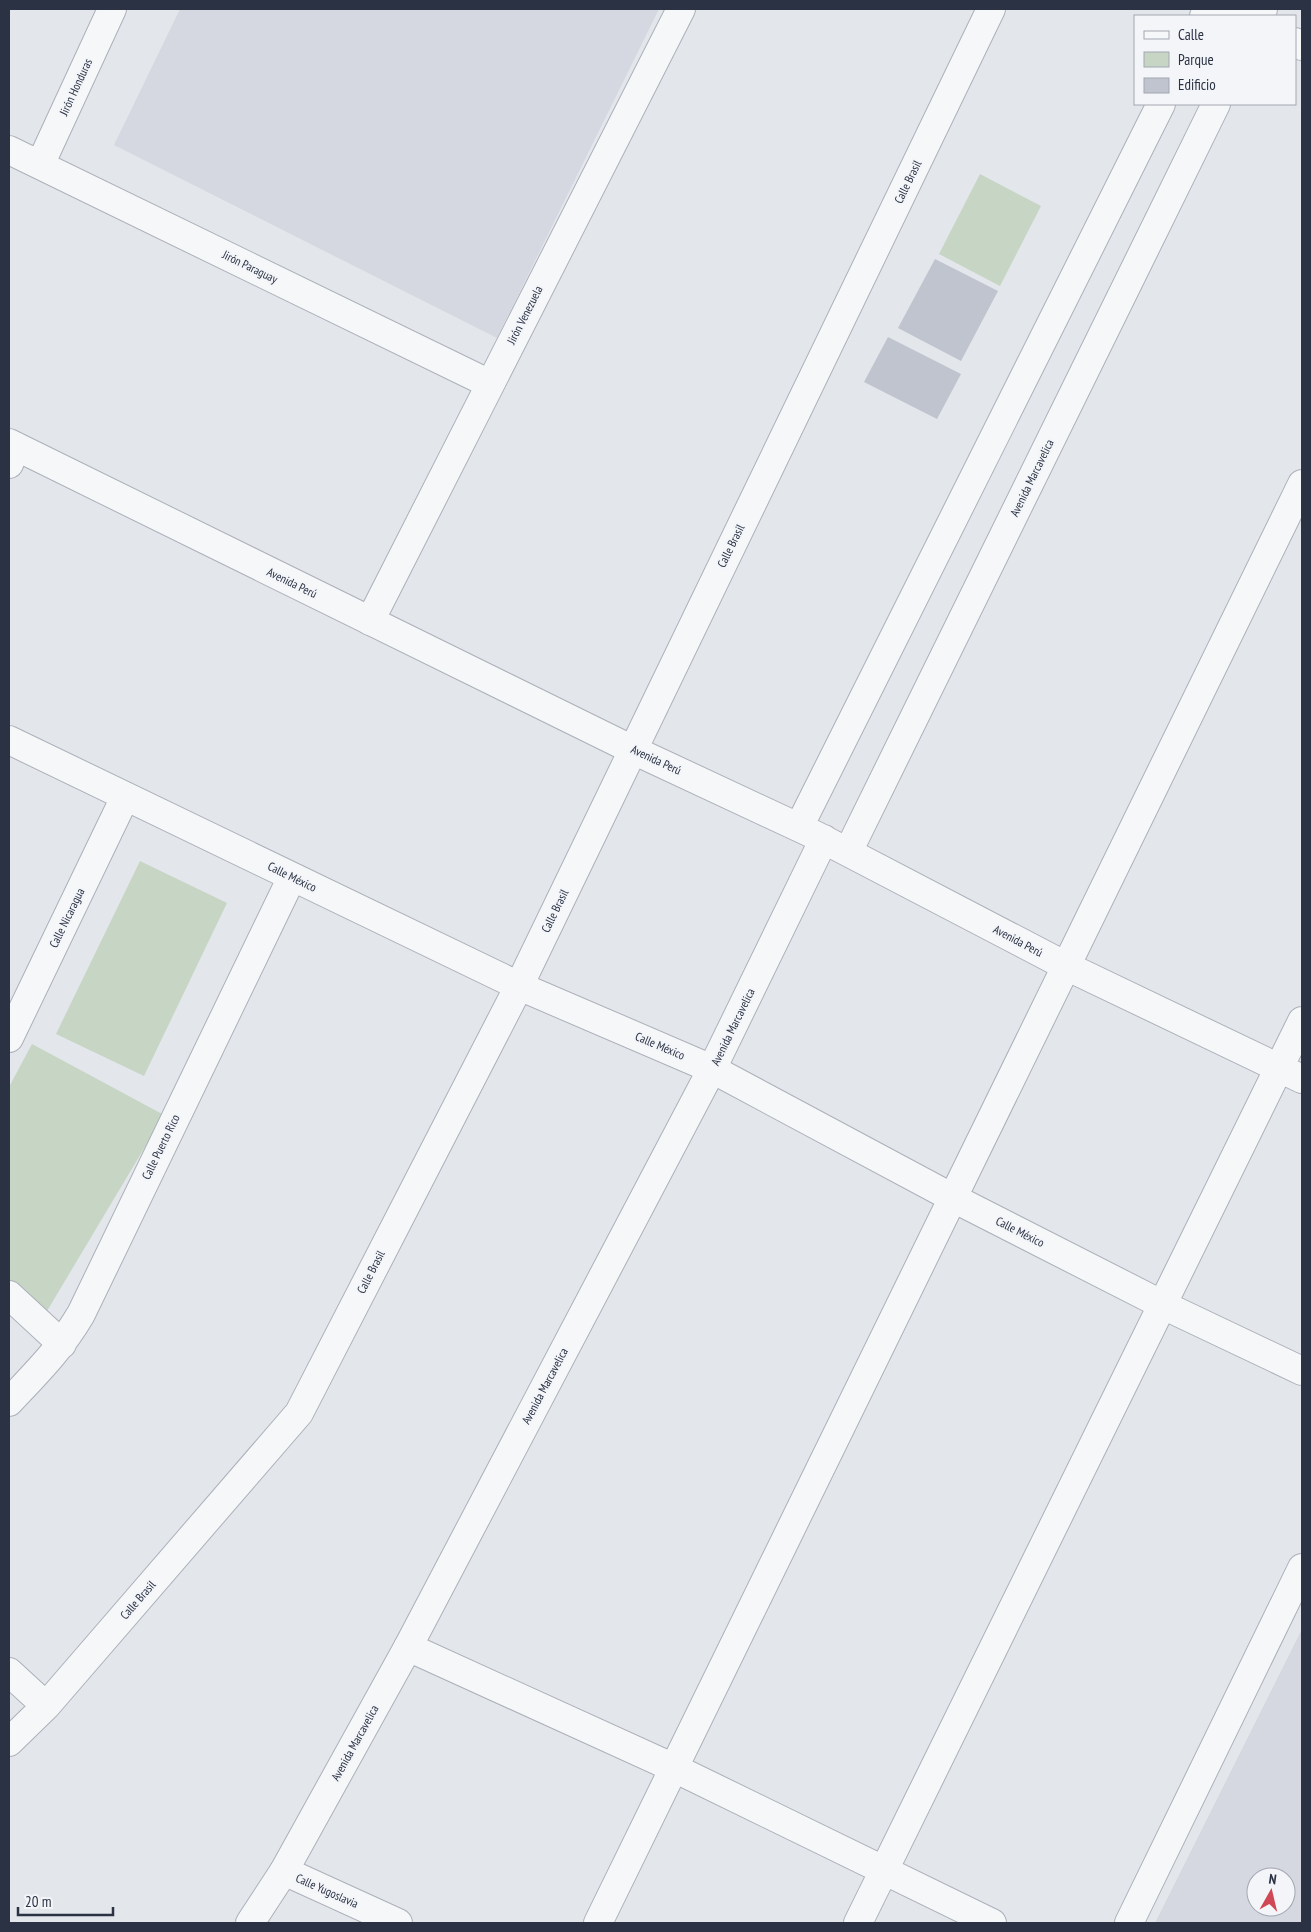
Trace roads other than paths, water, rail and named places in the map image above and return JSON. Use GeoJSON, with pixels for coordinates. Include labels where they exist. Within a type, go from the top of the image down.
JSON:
{"type":"FeatureCollection","features":[{"type":"Feature","properties":{"kind":"street","name":"Jirón Honduras"},"geometry":{"type":"LineString","coordinates":[[40,165],[112,9]]}},
{"type":"Feature","properties":{"kind":"street","name":"Jirón Venezuela"},"geometry":{"type":"LineString","coordinates":[[370,621],[681,9]]}},
{"type":"Feature","properties":{"kind":"street","name":"Calle Brasil"},"geometry":{"type":"LineString","coordinates":[[9,1742],[46,1706],[299,1413],[519,986],[991,9]]}},
{"type":"Feature","properties":{"kind":"street"},"geometry":{"type":"LineString","coordinates":[[1228,9],[1241,15]]}},
{"type":"Feature","properties":{"kind":"street"},"geometry":{"type":"LineString","coordinates":[[799,828],[1160,105]]}},
{"type":"Feature","properties":{"kind":"street","name":"Avenida Marcavelica"},"geometry":{"type":"LineString","coordinates":[[250,1923],[284,1871],[408,1647],[712,1069],[836,846],[1215,105]]}},
{"type":"Feature","properties":{"kind":"street","name":"Jirón Paraguay"},"geometry":{"type":"LineString","coordinates":[[9,150],[490,384]]}},
{"type":"Feature","properties":{"kind":"street","name":"Avenida Perú"},"geometry":{"type":"LineString","coordinates":[[11,451],[370,621],[633,750],[836,846],[1066,966],[1291,1074]]}},
{"type":"Feature","properties":{"kind":"street"},"geometry":{"type":"LineString","coordinates":[[598,1923],[1302,484]]}},
{"type":"Feature","properties":{"kind":"street","name":"Calle México"},"geometry":{"type":"LineString","coordinates":[[9,740],[519,986],[712,1069],[953,1198],[1163,1305],[1302,1371]]}},
{"type":"Feature","properties":{"kind":"street","name":"Calle Nicaragua"},"geometry":{"type":"LineString","coordinates":[[9,1038],[125,797]]}},
{"type":"Feature","properties":{"kind":"street","name":"Calle Puerto Rico"},"geometry":{"type":"LineString","coordinates":[[9,1402],[62,1344],[81,1314],[292,877]]}},
{"type":"Feature","properties":{"kind":"street"},"geometry":{"type":"LineString","coordinates":[[858,1923],[1163,1305],[1291,1074],[1302,1021]]}},
{"type":"Feature","properties":{"kind":"street"},"geometry":{"type":"LineString","coordinates":[[9,1295],[62,1344]]}},
{"type":"Feature","properties":{"kind":"street"},"geometry":{"type":"LineString","coordinates":[[1129,1923],[1302,1568]]}},
{"type":"Feature","properties":{"kind":"street"},"geometry":{"type":"LineString","coordinates":[[408,1647],[674,1768],[992,1923]]}},
{"type":"Feature","properties":{"kind":"street"},"geometry":{"type":"LineString","coordinates":[[9,1672],[46,1706]]}},
{"type":"Feature","properties":{"kind":"street","name":"Calle Yugoslavia"},"geometry":{"type":"LineString","coordinates":[[284,1871],[398,1923]]}}]}
